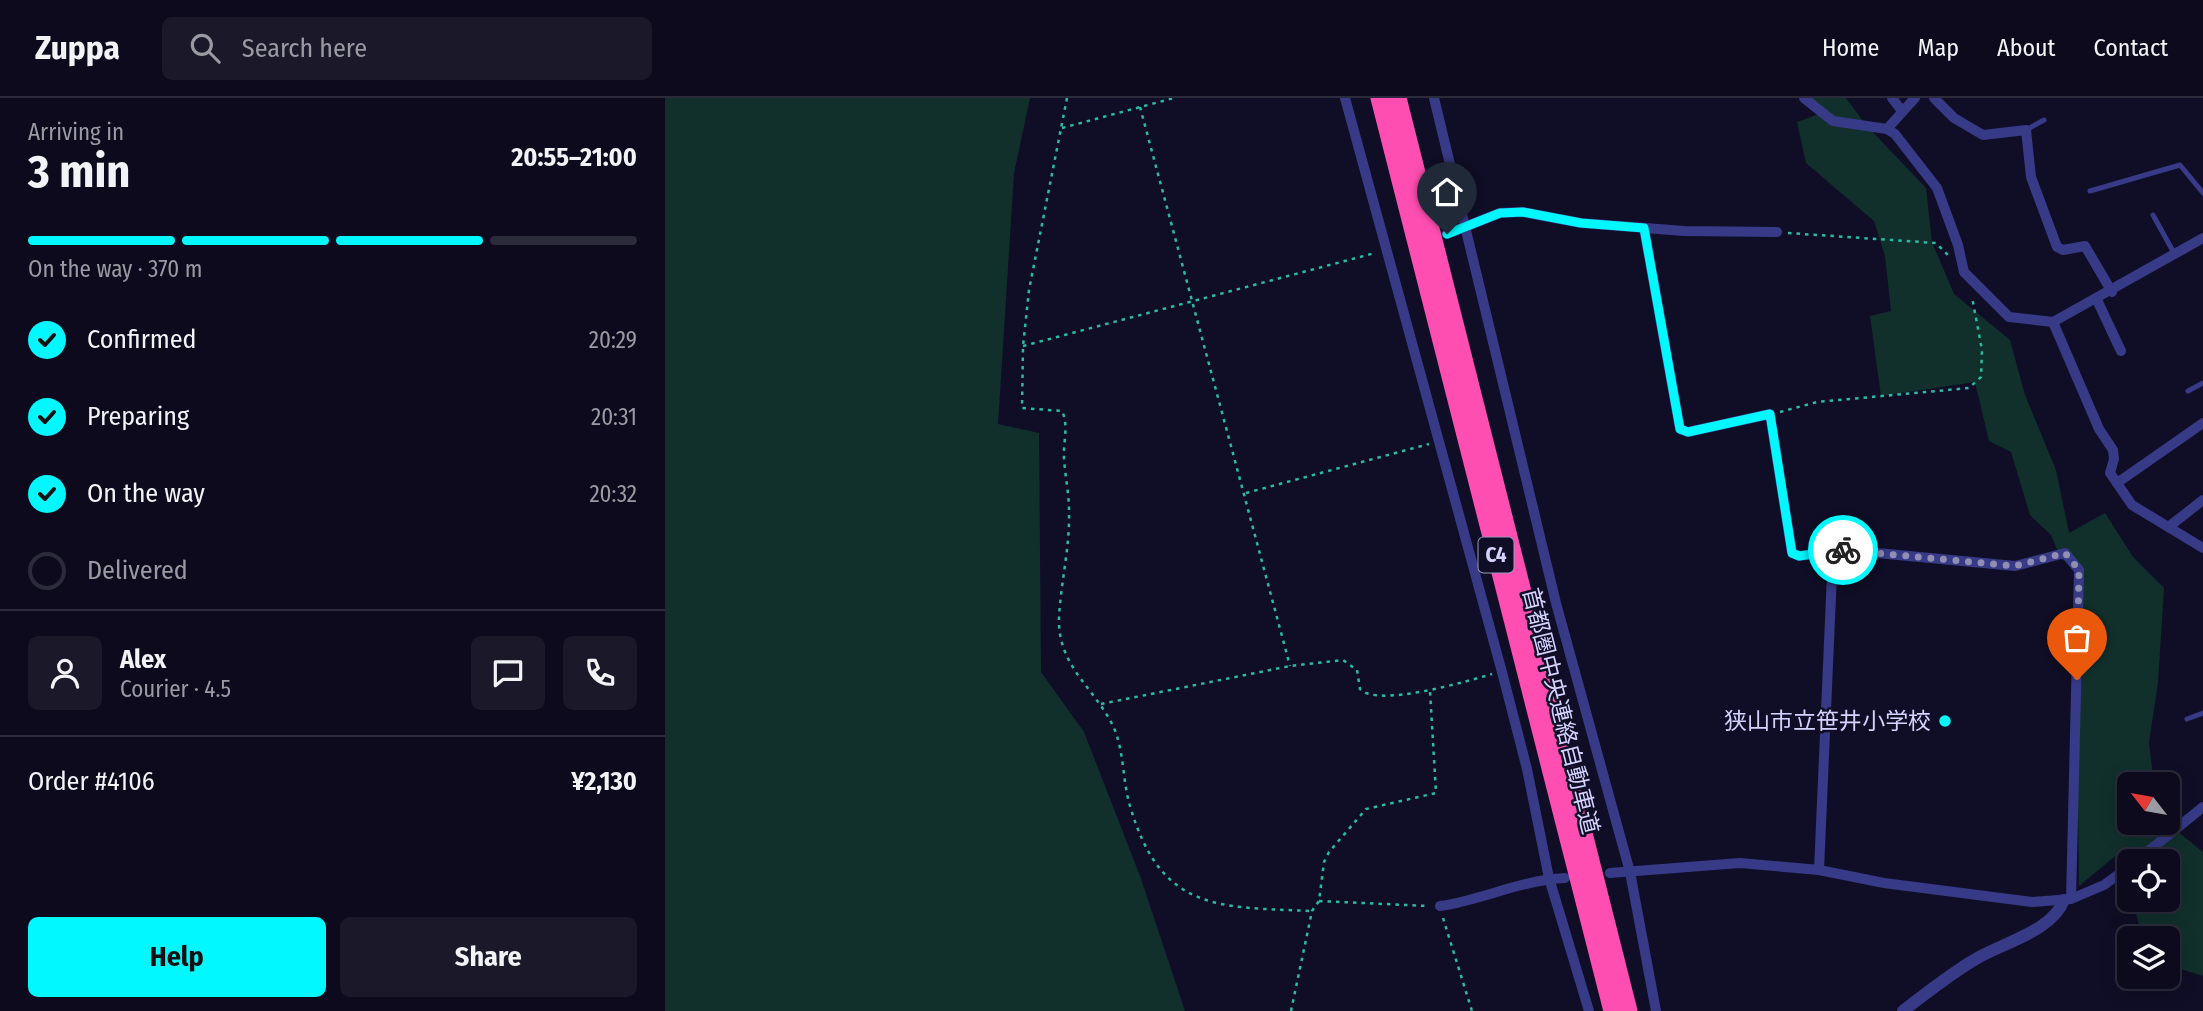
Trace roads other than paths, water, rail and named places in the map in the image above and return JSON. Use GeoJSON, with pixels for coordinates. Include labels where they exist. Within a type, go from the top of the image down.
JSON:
{"type":"FeatureCollection","features":[{"type":"Feature","properties":{"kind":"highway","name":"首都圏中央連絡自動車道"},"geometry":{"type":"LineString","coordinates":[[1380,98],[1613,1011]]}},
{"type":"Feature","properties":{"kind":"highway","name":"首都圏中央連絡自動車道"},"geometry":{"type":"LineString","coordinates":[[1397,98],[1628,1011]]}},
{"type":"Feature","properties":{"kind":"street"},"geometry":{"type":"LineString","coordinates":[[1345,98],[1527,769],[1549,878],[1589,1011]]}},
{"type":"Feature","properties":{"kind":"street"},"geometry":{"type":"LineString","coordinates":[[1434,98],[1556,603],[1630,872],[1655,1011]]}},
{"type":"Feature","properties":{"kind":"street"},"geometry":{"type":"LineString","coordinates":[[1804,98],[1833,121],[1887,129],[1895,134],[1937,188],[1966,275],[2009,317],[2053,322],[2112,292],[2203,237]]}},
{"type":"Feature","properties":{"kind":"street"},"geometry":{"type":"LineString","coordinates":[[1892,98],[1902,110]]}},
{"type":"Feature","properties":{"kind":"street"},"geometry":{"type":"LineString","coordinates":[[1887,129],[1915,98]]}},
{"type":"Feature","properties":{"kind":"street"},"geometry":{"type":"LineString","coordinates":[[1934,98],[1954,118],[1983,135],[2026,130],[2031,177],[2057,247],[2063,250],[2085,246],[2112,292]]}},
{"type":"Feature","properties":{"kind":"street"},"geometry":{"type":"LineString","coordinates":[[1447,234],[1500,213],[1523,212],[1581,223],[1644,228],[1777,232]]}},
{"type":"Feature","properties":{"kind":"street"},"geometry":{"type":"LineString","coordinates":[[1644,228],[1680,429],[1688,432],[1770,414],[1792,553],[1799,556],[1845,550],[2015,566],[2065,553],[2079,570],[2068,900],[2046,921],[1977,958],[1903,1011]]}},
{"type":"Feature","properties":{"kind":"street"},"geometry":{"type":"LineString","coordinates":[[2097,300],[2121,351]]}},
{"type":"Feature","properties":{"kind":"street"},"geometry":{"type":"LineString","coordinates":[[2053,322],[2099,429],[2113,450],[2114,460],[2110,473],[2133,505],[2203,548]]}},
{"type":"Feature","properties":{"kind":"street"},"geometry":{"type":"LineString","coordinates":[[2117,483],[2203,423]]}},
{"type":"Feature","properties":{"kind":"street"},"geometry":{"type":"LineString","coordinates":[[2171,526],[2203,500]]}},
{"type":"Feature","properties":{"kind":"street"},"geometry":{"type":"LineString","coordinates":[[1819,870],[1833,551]]}},
{"type":"Feature","properties":{"kind":"street"},"geometry":{"type":"LineString","coordinates":[[2151,849],[2203,807]]}},
{"type":"Feature","properties":{"kind":"street"},"geometry":{"type":"LineString","coordinates":[[1611,873],[1739,863],[1819,870],[1884,883],[2032,902],[2068,900],[2104,885],[2117,876]]}},
{"type":"Feature","properties":{"kind":"street"},"geometry":{"type":"LineString","coordinates":[[1440,906],[1465,903],[1509,887],[1549,878],[1565,878]]}},
{"type":"Feature","properties":{"kind":"lane"},"geometry":{"type":"LineString","coordinates":[[2026,130],[2044,120]]}},
{"type":"Feature","properties":{"kind":"lane"},"geometry":{"type":"LineString","coordinates":[[2089,191],[2180,165],[2203,193]]}},
{"type":"Feature","properties":{"kind":"lane"},"geometry":{"type":"LineString","coordinates":[[2153,215],[2175,256]]}},
{"type":"Feature","properties":{"kind":"lane"},"geometry":{"type":"LineString","coordinates":[[2188,391],[2203,383]]}},
{"type":"Feature","properties":{"kind":"lane"},"geometry":{"type":"LineString","coordinates":[[2187,719],[2203,712]]}},
{"type":"Feature","properties":{"kind":"place","name":"狭山市立笹井小学校"},"geometry":{"type":"Point","coordinates":[1945,721]}}]}
